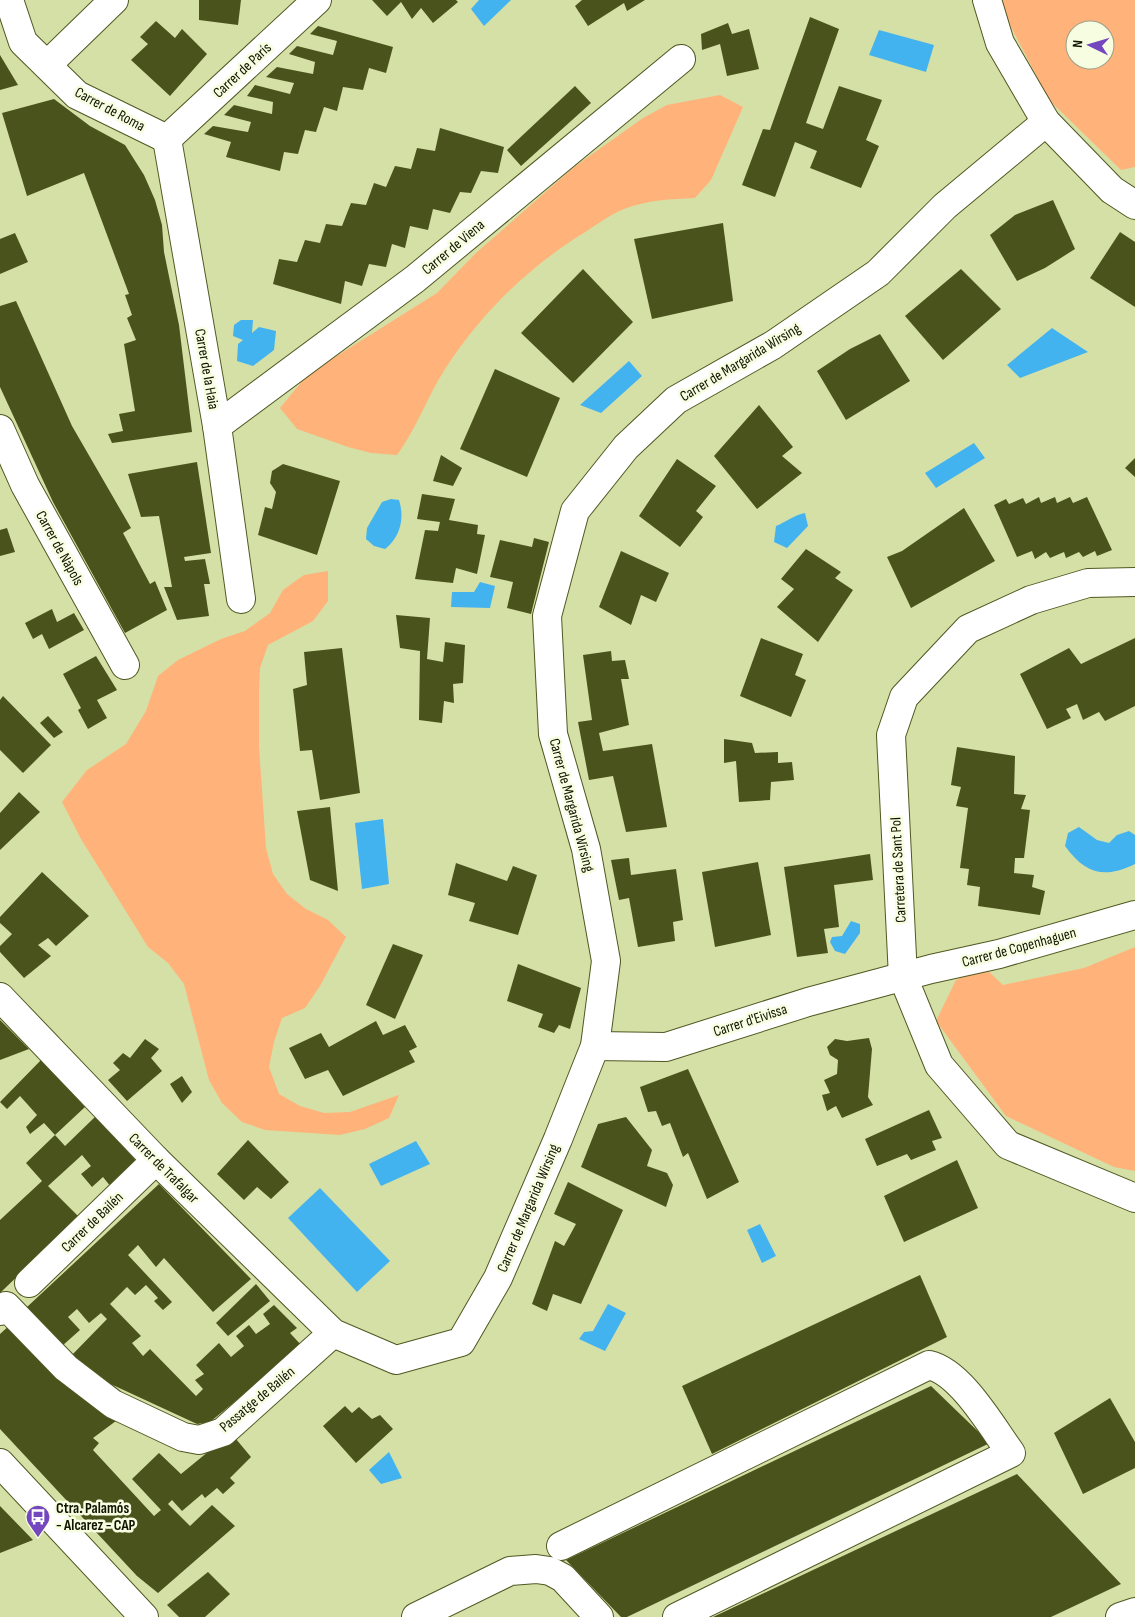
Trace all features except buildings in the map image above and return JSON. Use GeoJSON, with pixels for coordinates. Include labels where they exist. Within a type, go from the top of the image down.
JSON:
{"type":"FeatureCollection","features":[{"type":"Feature","properties":{"kind":"street","name":"Carrer de Roma"},"geometry":{"type":"LineString","coordinates":[[9,0],[23,42],[77,95],[167,139]]}},
{"type":"Feature","properties":{"kind":"street"},"geometry":{"type":"LineString","coordinates":[[47,65],[114,0]]}},
{"type":"Feature","properties":{"kind":"street","name":"Carrer de París"},"geometry":{"type":"LineString","coordinates":[[167,139],[317,0]]}},
{"type":"Feature","properties":{"kind":"street"},"geometry":{"type":"LineString","coordinates":[[987,0],[1000,43],[1046,122],[1124,186],[1135,205]]}},
{"type":"Feature","properties":{"kind":"street","name":"Carrer de Viena"},"geometry":{"type":"LineString","coordinates":[[216,426],[415,279],[681,59]]}},
{"type":"Feature","properties":{"kind":"street","name":"Carrer de Margarida Wirsing"},"geometry":{"type":"LineString","coordinates":[[333,1333],[396,1360],[460,1342],[498,1278],[558,1140],[595,1046],[606,961],[586,849],[553,734],[547,616],[576,512],[626,447],[676,400],[773,345],[878,273],[945,206],[1046,122]]}},
{"type":"Feature","properties":{"kind":"street","name":"Carrer de la Haia"},"geometry":{"type":"LineString","coordinates":[[167,139],[216,426],[241,599]]}},
{"type":"Feature","properties":{"kind":"street","name":"Carrer de Nàpols"},"geometry":{"type":"LineString","coordinates":[[0,429],[25,485],[125,666]]}},
{"type":"Feature","properties":{"kind":"street","name":"Carretera de Sant Pol"},"geometry":{"type":"LineString","coordinates":[[1135,582],[1088,583],[1030,600],[968,629],[904,697],[891,735],[903,977],[939,1065],[1008,1145],[1135,1198]]}},
{"type":"Feature","properties":{"kind":"street","name":"Carrer de Copenhaguen"},"geometry":{"type":"LineString","coordinates":[[903,977],[999,954],[1135,915]]}},
{"type":"Feature","properties":{"kind":"street","name":"Carrer d'Eivissa"},"geometry":{"type":"LineString","coordinates":[[595,1046],[666,1047],[808,1002],[903,977]]}},
{"type":"Feature","properties":{"kind":"street","name":"Carrer de Trafalgar"},"geometry":{"type":"LineString","coordinates":[[0,997],[156,1160],[333,1333]]}},
{"type":"Feature","properties":{"kind":"street","name":"Carrer de Bailén"},"geometry":{"type":"LineString","coordinates":[[29,1283],[156,1160]]}},
{"type":"Feature","properties":{"kind":"street","name":"Passatge de Bailén"},"geometry":{"type":"LineString","coordinates":[[3,1308],[66,1368],[113,1404],[182,1437],[199,1440],[223,1432],[333,1333]]}},
{"type":"Feature","properties":{"kind":"street"},"geometry":{"type":"LineString","coordinates":[[561,1546],[929,1365],[940,1368],[959,1383],[1011,1453],[677,1617]]}},
{"type":"Feature","properties":{"kind":"street"},"geometry":{"type":"LineString","coordinates":[[0,1463],[144,1617]]}},
{"type":"Feature","properties":{"kind":"street"},"geometry":{"type":"LineString","coordinates":[[416,1617],[510,1571],[536,1569],[550,1571],[564,1578],[599,1617]]}},
{"type":"Feature","properties":{"kind":"street"},"geometry":{"type":"LineString","coordinates":[[1120,1617],[1135,1612]]}},
{"type":"Feature","properties":{"kind":"shaded area"},"geometry":{"type":"Polygon","coordinates":[[[1002,0],[1135,0],[1135,167],[1121,170],[1049,100],[1009,23],[1002,0]]]}},
{"type":"Feature","properties":{"kind":"shaded area"},"geometry":{"type":"Polygon","coordinates":[[[720,95],[743,107],[711,180],[695,198],[650,202],[618,211],[561,248],[523,278],[490,311],[459,349],[445,369],[397,455],[371,453],[297,429],[280,408],[308,374],[437,293],[476,253],[574,167],[643,118],[667,105],[720,95]]]}},
{"type":"Feature","properties":{"kind":"shaded area"},"geometry":{"type":"Polygon","coordinates":[[[328,571],[328,601],[313,621],[268,645],[260,668],[259,747],[266,848],[273,874],[287,894],[306,909],[328,920],[346,937],[320,986],[305,1008],[282,1018],[274,1042],[269,1067],[279,1094],[300,1106],[324,1113],[350,1112],[399,1095],[389,1118],[365,1129],[340,1135],[265,1130],[242,1122],[222,1103],[209,1080],[184,984],[168,963],[148,947],[81,839],[62,802],[87,770],[126,744],[146,711],[158,676],[178,660],[221,639],[245,631],[270,613],[283,590],[304,575],[328,571]]]}},
{"type":"Feature","properties":{"kind":"shaded area"},"geometry":{"type":"Polygon","coordinates":[[[1135,947],[1135,1171],[1114,1167],[1006,1116],[936,1021],[956,980],[985,968],[1003,985],[1084,968],[1135,947]]]}},
{"type":"Feature","properties":{"kind":"water"},"geometry":{"type":"Polygon","coordinates":[[[479,0],[511,0],[484,26],[471,9],[479,0]]]}},
{"type":"Feature","properties":{"kind":"water"},"geometry":{"type":"Polygon","coordinates":[[[879,30],[934,45],[926,72],[869,55],[879,30]]]}},
{"type":"Feature","properties":{"kind":"water"},"geometry":{"type":"Polygon","coordinates":[[[241,320],[253,320],[252,333],[259,327],[276,331],[274,350],[253,366],[237,361],[238,344],[243,340],[233,336],[234,325],[241,320]]]}},
{"type":"Feature","properties":{"kind":"water"},"geometry":{"type":"Polygon","coordinates":[[[1052,328],[1088,352],[1020,378],[1007,365],[1052,328]]]}},
{"type":"Feature","properties":{"kind":"water"},"geometry":{"type":"Polygon","coordinates":[[[629,361],[642,376],[601,413],[580,405],[629,361]]]}},
{"type":"Feature","properties":{"kind":"water"},"geometry":{"type":"Polygon","coordinates":[[[974,443],[985,458],[936,488],[925,473],[974,443]]]}},
{"type":"Feature","properties":{"kind":"water"},"geometry":{"type":"Polygon","coordinates":[[[391,499],[399,500],[401,521],[398,533],[385,549],[374,546],[366,539],[367,528],[382,502],[391,499]]]}},
{"type":"Feature","properties":{"kind":"water"},"geometry":{"type":"Polygon","coordinates":[[[805,513],[808,526],[787,548],[774,542],[776,526],[805,513]]]}},
{"type":"Feature","properties":{"kind":"water"},"geometry":{"type":"Polygon","coordinates":[[[480,582],[495,586],[490,608],[451,607],[452,592],[474,592],[480,582]]]}},
{"type":"Feature","properties":{"kind":"water"},"geometry":{"type":"Polygon","coordinates":[[[383,819],[389,884],[362,889],[355,823],[383,819]]]}},
{"type":"Feature","properties":{"kind":"water"},"geometry":{"type":"Polygon","coordinates":[[[1079,827],[1097,840],[1109,843],[1117,835],[1129,831],[1135,835],[1135,864],[1124,869],[1105,872],[1096,871],[1080,863],[1065,846],[1068,833],[1079,827]]]}},
{"type":"Feature","properties":{"kind":"water"},"geometry":{"type":"Polygon","coordinates":[[[851,921],[860,924],[860,933],[845,954],[835,951],[830,942],[832,937],[842,936],[851,921]]]}},
{"type":"Feature","properties":{"kind":"water"},"geometry":{"type":"Polygon","coordinates":[[[416,1141],[430,1164],[381,1186],[369,1164],[416,1141]]]}},
{"type":"Feature","properties":{"kind":"water"},"geometry":{"type":"Polygon","coordinates":[[[320,1188],[390,1261],[357,1292],[288,1218],[320,1188]]]}},
{"type":"Feature","properties":{"kind":"water"},"geometry":{"type":"Polygon","coordinates":[[[760,1224],[776,1256],[762,1263],[747,1230],[760,1224]]]}},
{"type":"Feature","properties":{"kind":"water"},"geometry":{"type":"Polygon","coordinates":[[[608,1304],[626,1313],[605,1351],[579,1339],[584,1332],[593,1331],[608,1304]]]}},
{"type":"Feature","properties":{"kind":"water"},"geometry":{"type":"Polygon","coordinates":[[[389,1452],[402,1478],[381,1484],[369,1470],[389,1452]]]}},
{"type":"Feature","properties":{"kind":"place","name":"Ctra. Palamós - Alcarez - CAP"},"geometry":{"type":"Point","coordinates":[38,1538]}}]}
